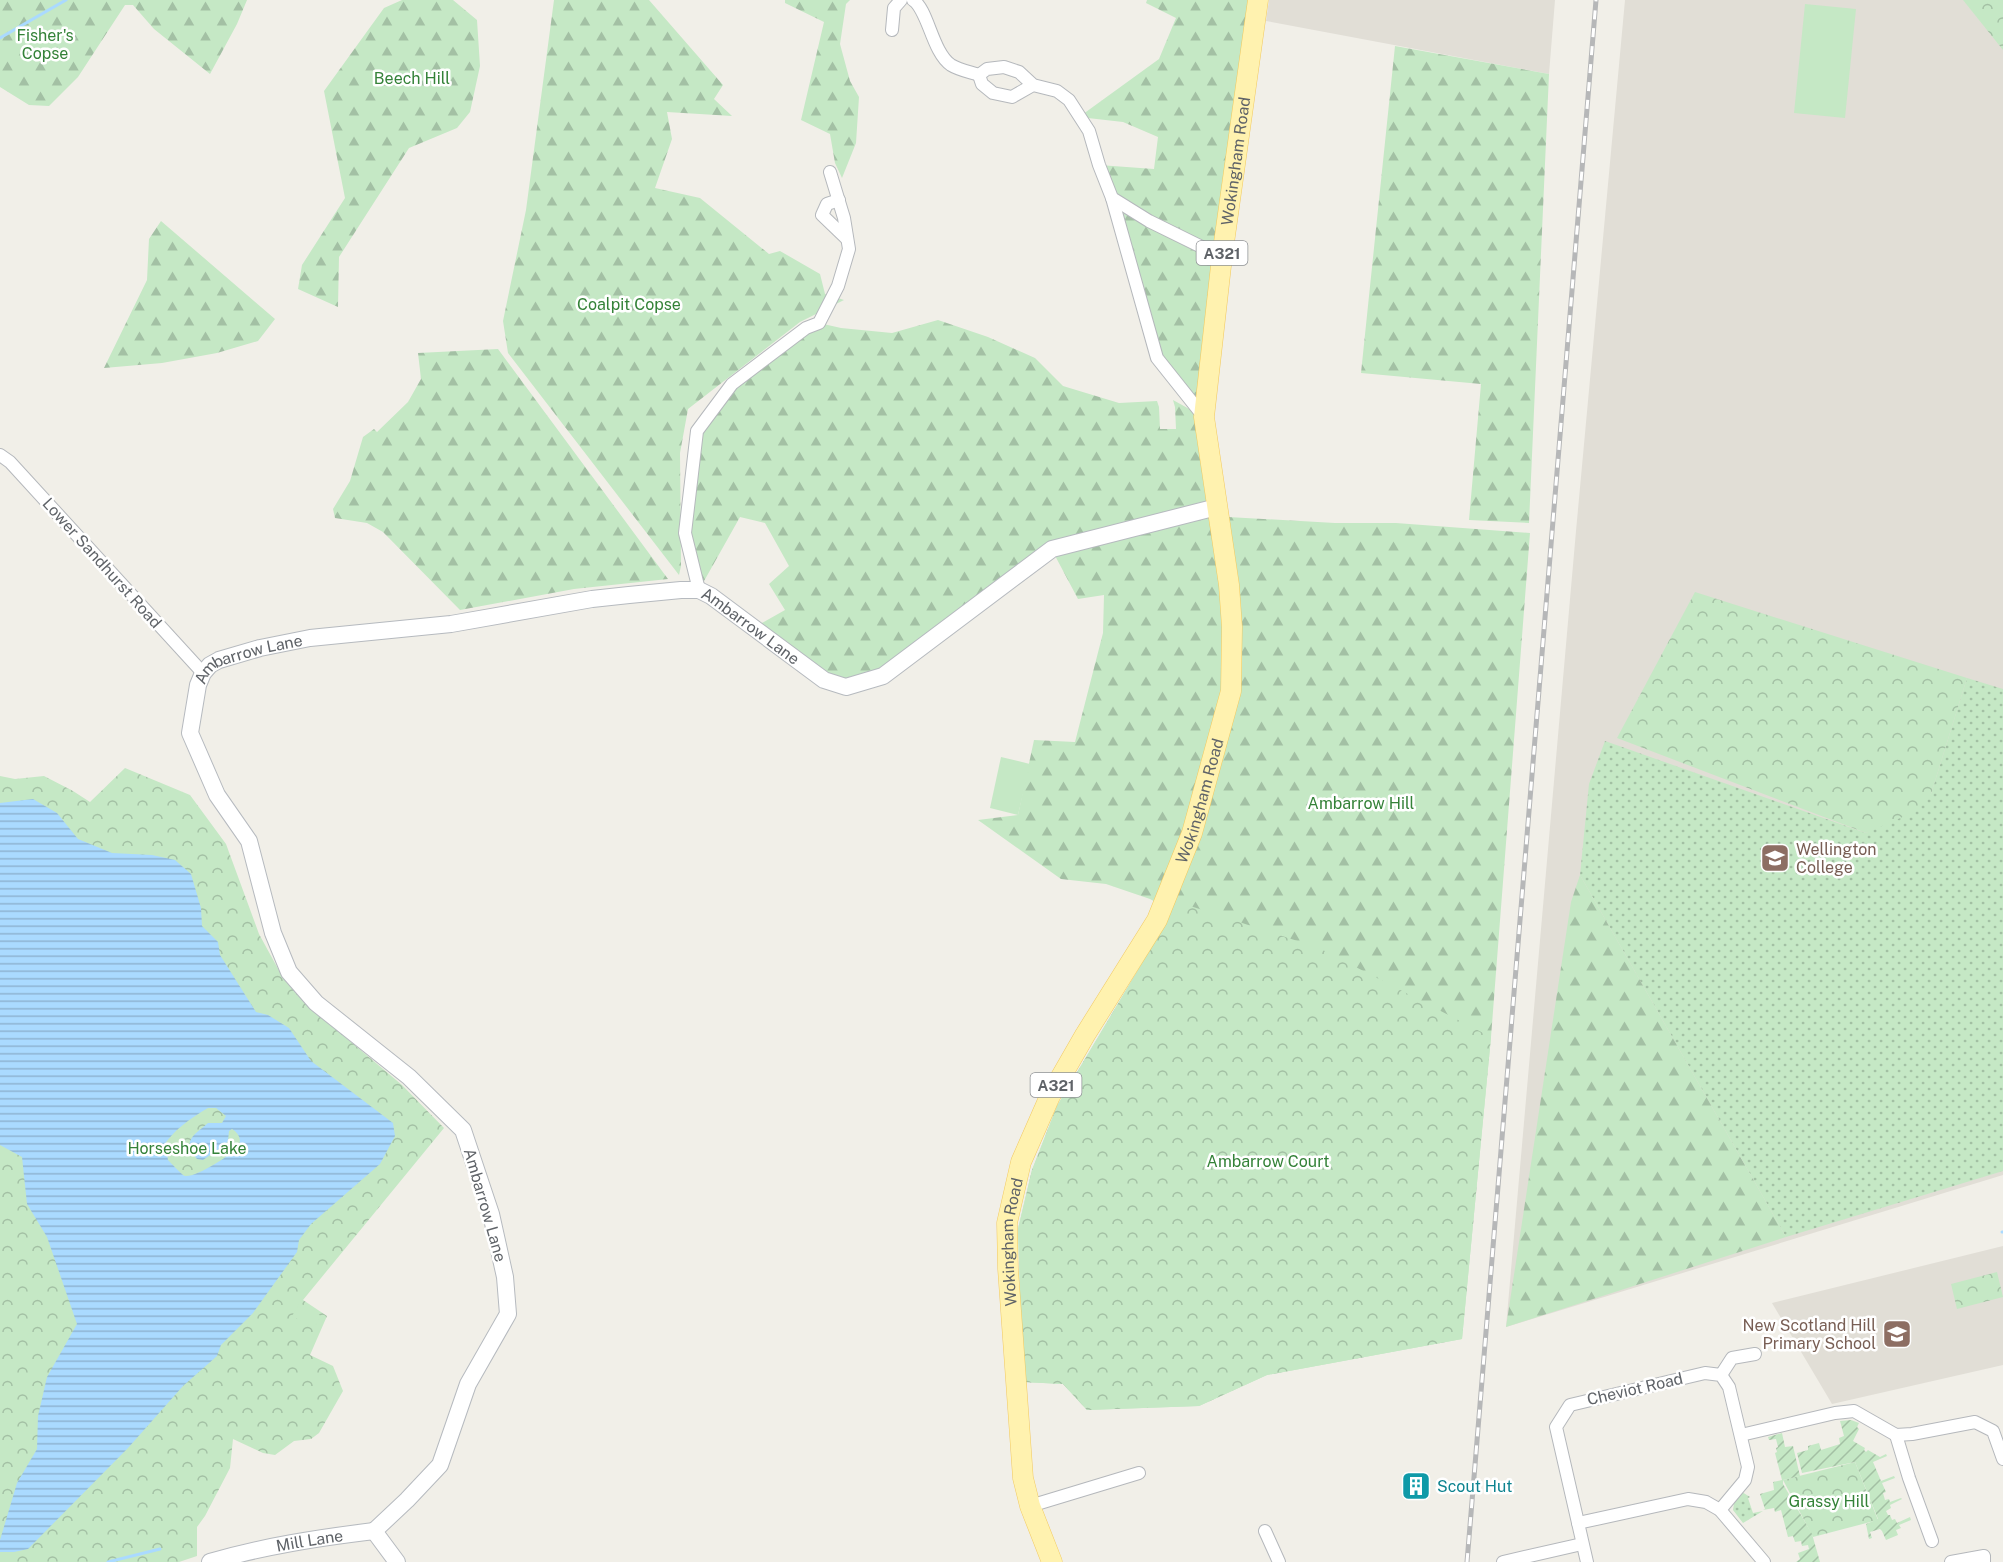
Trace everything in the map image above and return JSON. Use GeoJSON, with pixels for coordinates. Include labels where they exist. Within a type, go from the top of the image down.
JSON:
{"type":"FeatureCollection","features":[{"type":"Feature","properties":{"kind":"main road","name":"Wokingham Road"},"geometry":{"type":"LineString","coordinates":[[1052,1562],[1030,1506],[1023,1478],[1008,1269],[1007,1223],[1021,1161],[1050,1096],[1157,920],[1192,833],[1231,691],[1232,627],[1229,585],[1204,417],[1222,257],[1258,0]]}},
{"type":"Feature","properties":{"kind":"street"},"geometry":{"type":"LineString","coordinates":[[892,30],[894,8],[901,0]]}},
{"type":"Feature","properties":{"kind":"street"},"geometry":{"type":"LineString","coordinates":[[913,0],[919,4],[934,41],[950,64],[979,75]]}},
{"type":"Feature","properties":{"kind":"street"},"geometry":{"type":"LineString","coordinates":[[979,75],[987,69],[1004,67],[1018,72],[1033,85],[1057,91],[1069,100],[1089,131],[1112,198],[1157,358],[1204,417]]}},
{"type":"Feature","properties":{"kind":"street"},"geometry":{"type":"LineString","coordinates":[[979,75],[982,84],[993,93],[1012,97],[1033,85]]}},
{"type":"Feature","properties":{"kind":"street"},"geometry":{"type":"LineString","coordinates":[[699,590],[685,533],[697,431],[732,384],[806,328],[819,323],[838,286],[849,249],[830,172]]}},
{"type":"Feature","properties":{"kind":"street"},"geometry":{"type":"LineString","coordinates":[[1112,198],[1149,221],[1222,257]]}},
{"type":"Feature","properties":{"kind":"street"},"geometry":{"type":"LineString","coordinates":[[838,200],[827,204],[822,215],[847,239]]}},
{"type":"Feature","properties":{"kind":"street","name":"Lower Sandhurst Road"},"geometry":{"type":"LineString","coordinates":[[0,455],[10,462],[203,673]]}},
{"type":"Feature","properties":{"kind":"street","name":"Ambarrow Lane"},"geometry":{"type":"LineString","coordinates":[[374,1531],[440,1465],[468,1384],[508,1314],[505,1277],[491,1214],[463,1130],[409,1077],[316,1003],[289,972],[273,933],[249,842],[218,795],[190,733],[194,702],[203,673],[210,665],[231,655],[310,638],[451,624],[592,599],[699,590],[711,596],[824,680],[846,687],[883,676],[1052,549],[1217,507]]}},
{"type":"Feature","properties":{"kind":"street"},"geometry":{"type":"LineString","coordinates":[[1720,1510],[1745,1480],[1748,1467],[1729,1387],[1720,1375],[1732,1358],[1755,1354]]}},
{"type":"Feature","properties":{"kind":"street","name":"Cheviot Road"},"geometry":{"type":"LineString","coordinates":[[1587,1562],[1556,1426],[1569,1405],[1705,1373],[1720,1375]]}},
{"type":"Feature","properties":{"kind":"street"},"geometry":{"type":"LineString","coordinates":[[1741,1435],[1835,1413],[1854,1411],[1896,1435],[1975,1422],[1993,1431],[2003,1459]]}},
{"type":"Feature","properties":{"kind":"street"},"geometry":{"type":"LineString","coordinates":[[1896,1435],[1932,1541]]}},
{"type":"Feature","properties":{"kind":"street"},"geometry":{"type":"LineString","coordinates":[[1030,1506],[1139,1473]]}},
{"type":"Feature","properties":{"kind":"street"},"geometry":{"type":"LineString","coordinates":[[1578,1523],[1688,1499],[1706,1502],[1720,1510],[1764,1562]]}},
{"type":"Feature","properties":{"kind":"street"},"geometry":{"type":"LineString","coordinates":[[374,1531],[397,1562]]}},
{"type":"Feature","properties":{"kind":"street","name":"Mill Lane"},"geometry":{"type":"LineString","coordinates":[[210,1562],[248,1551],[289,1543],[374,1531]]}},
{"type":"Feature","properties":{"kind":"street"},"geometry":{"type":"LineString","coordinates":[[1265,1531],[1279,1562]]}},
{"type":"Feature","properties":{"kind":"street"},"geometry":{"type":"LineString","coordinates":[[1503,1562],[1582,1544]]}},
{"type":"Feature","properties":{"kind":"street"},"geometry":{"type":"LineString","coordinates":[[1951,1562],[1984,1559]]}},
{"type":"Feature","properties":{"kind":"shaded area"},"geometry":{"type":"Polygon","coordinates":[[[1269,0],[1555,0],[1549,74],[1266,21],[1269,0]]]}},
{"type":"Feature","properties":{"kind":"shaded area","name":"Wellington College"},"geometry":{"type":"Polygon","coordinates":[[[1625,0],[2003,0],[2003,1175],[1506,1327],[1576,531],[1625,0]]]}},
{"type":"Feature","properties":{"kind":"shaded area","name":"New Scotland Hill Primary School"},"geometry":{"type":"Polygon","coordinates":[[[2003,1246],[2003,1365],[1832,1404],[1772,1303],[2003,1246]]]}},
{"type":"Feature","properties":{"kind":"green space","name":"Fisher's Copse"},"geometry":{"type":"Polygon","coordinates":[[[0,0],[247,0],[210,74],[154,29],[133,5],[125,5],[78,77],[49,106],[29,105],[0,87],[0,0]]]}},
{"type":"Feature","properties":{"kind":"green space","name":"Beech Hill"},"geometry":{"type":"Polygon","coordinates":[[[402,0],[453,0],[477,20],[480,66],[470,112],[457,128],[409,148],[339,257],[338,307],[298,289],[302,265],[345,198],[324,91],[384,8],[402,0]]]}},
{"type":"Feature","properties":{"kind":"green space","name":"Coalpit Copse"},"geometry":{"type":"Polygon","coordinates":[[[554,0],[649,0],[723,85],[714,99],[732,116],[667,112],[672,139],[655,188],[700,198],[769,254],[780,251],[820,274],[825,294],[844,300],[800,322],[688,409],[680,453],[681,566],[679,575],[508,353],[503,321],[526,210],[554,0]]]}},
{"type":"Feature","properties":{"kind":"green space"},"geometry":{"type":"Polygon","coordinates":[[[785,0],[850,0],[846,4],[840,44],[850,81],[859,97],[856,143],[842,178],[835,163],[830,134],[801,120],[824,22],[785,3],[785,0]]]}},
{"type":"Feature","properties":{"kind":"green space"},"geometry":{"type":"Polygon","coordinates":[[[1147,0],[1258,0],[1204,417],[1231,691],[1163,906],[1150,899],[1106,884],[1061,879],[978,820],[1018,815],[1034,740],[1075,742],[1103,633],[1104,595],[1078,599],[1052,550],[883,676],[846,687],[753,628],[785,610],[769,584],[789,566],[765,523],[740,517],[699,590],[685,533],[697,431],[732,384],[819,323],[841,328],[892,333],[938,320],[988,337],[1035,358],[1063,386],[1119,403],[1157,401],[1160,429],[1176,429],[1173,400],[1202,416],[1157,358],[1099,165],[1154,169],[1158,137],[1123,122],[1079,117],[1159,59],[1176,18],[1146,3],[1147,0]]]}},
{"type":"Feature","properties":{"kind":"green space"},"geometry":{"type":"Polygon","coordinates":[[[1963,0],[2003,0],[2003,50],[1963,0]]]}},
{"type":"Feature","properties":{"kind":"green space"},"geometry":{"type":"Polygon","coordinates":[[[1805,4],[1856,9],[1845,118],[1794,113],[1805,4]]]}},
{"type":"Feature","properties":{"kind":"green space"},"geometry":{"type":"Polygon","coordinates":[[[1395,46],[1549,74],[1529,523],[1469,520],[1481,384],[1361,373],[1395,46]]]}},
{"type":"Feature","properties":{"kind":"green space"},"geometry":{"type":"Polygon","coordinates":[[[161,221],[275,319],[258,341],[217,353],[162,363],[104,368],[147,280],[149,239],[161,221]]]}},
{"type":"Feature","properties":{"kind":"green space"},"geometry":{"type":"Polygon","coordinates":[[[498,349],[668,579],[574,589],[460,610],[383,532],[367,523],[335,518],[333,509],[350,481],[363,437],[374,429],[377,432],[408,402],[421,379],[418,353],[498,349]]]}},
{"type":"Feature","properties":{"kind":"green space","name":"Ambarrow Hill"},"geometry":{"type":"Polygon","coordinates":[[[1228,517],[1335,523],[1396,523],[1530,533],[1491,1037],[1462,1339],[1267,1375],[1199,1406],[1087,1410],[1063,1384],[1023,1382],[1018,1229],[1032,1170],[1057,1106],[1141,965],[1172,907],[1239,692],[1228,517]]]}},
{"type":"Feature","properties":{"kind":"green space"},"geometry":{"type":"Polygon","coordinates":[[[1695,592],[1967,678],[1931,794],[1914,812],[1866,833],[1617,738],[1695,592]]]}},
{"type":"Feature","properties":{"kind":"green space"},"geometry":{"type":"Polygon","coordinates":[[[1967,678],[2003,689],[2003,1171],[1786,1237],[1580,875],[1589,784],[1605,741],[1866,833],[1931,794],[1967,678]]]}},
{"type":"Feature","properties":{"kind":"green space"},"geometry":{"type":"Polygon","coordinates":[[[1001,757],[1030,764],[1018,815],[990,808],[1001,757]]]}},
{"type":"Feature","properties":{"kind":"green space","name":"Horseshoe Lake"},"geometry":{"type":"Polygon","coordinates":[[[125,768],[190,795],[226,844],[259,934],[282,976],[312,1009],[402,1085],[444,1128],[303,1300],[327,1316],[310,1355],[333,1366],[343,1391],[319,1433],[311,1439],[294,1441],[275,1455],[263,1453],[233,1439],[230,1468],[197,1527],[197,1556],[179,1562],[0,1562],[0,776],[15,779],[44,776],[90,802],[125,768]]]}},
{"type":"Feature","properties":{"kind":"green space"},"geometry":{"type":"Polygon","coordinates":[[[1580,875],[1786,1237],[1506,1327],[1571,902],[1580,875]]]}},
{"type":"Feature","properties":{"kind":"green space","name":"Ambarrow Court"},"geometry":{"type":"Polygon","coordinates":[[[1172,900],[1319,948],[1491,1037],[1462,1339],[1267,1375],[1199,1406],[1087,1410],[1063,1384],[1023,1382],[1018,1229],[1032,1170],[1057,1106],[1141,965],[1172,900]]]}},
{"type":"Feature","properties":{"kind":"green space"},"geometry":{"type":"Polygon","coordinates":[[[1997,1272],[2003,1297],[1957,1309],[1951,1284],[1997,1272]]]}},
{"type":"Feature","properties":{"kind":"green space"},"geometry":{"type":"Polygon","coordinates":[[[300,1303],[321,1316],[314,1328],[292,1316],[300,1303]]]}},
{"type":"Feature","properties":{"kind":"green space"},"geometry":{"type":"Polygon","coordinates":[[[1851,1420],[1859,1423],[1857,1427],[1859,1429],[1853,1441],[1865,1448],[1866,1452],[1868,1450],[1880,1457],[1886,1454],[1887,1456],[1873,1462],[1881,1481],[1894,1476],[1895,1478],[1882,1483],[1886,1492],[1883,1493],[1885,1500],[1889,1499],[1890,1502],[1902,1499],[1890,1505],[1891,1508],[1886,1511],[1888,1515],[1897,1523],[1910,1517],[1911,1520],[1899,1525],[1901,1528],[1896,1530],[1898,1535],[1886,1540],[1880,1529],[1870,1532],[1872,1538],[1869,1539],[1866,1524],[1878,1519],[1855,1462],[1802,1473],[1797,1453],[1808,1450],[1808,1446],[1819,1443],[1821,1450],[1840,1444],[1839,1438],[1844,1436],[1840,1421],[1851,1420]]]}},
{"type":"Feature","properties":{"kind":"green space"},"geometry":{"type":"Polygon","coordinates":[[[1782,1433],[1785,1447],[1793,1446],[1800,1476],[1783,1480],[1783,1484],[1812,1534],[1820,1562],[1796,1562],[1800,1559],[1798,1553],[1809,1549],[1808,1545],[1802,1546],[1801,1541],[1795,1542],[1793,1536],[1788,1537],[1781,1510],[1775,1512],[1774,1508],[1763,1510],[1765,1509],[1760,1494],[1774,1490],[1773,1482],[1782,1480],[1775,1453],[1778,1447],[1776,1439],[1769,1440],[1768,1437],[1782,1433]]]}},
{"type":"Feature","properties":{"kind":"green space","name":"Grassy Hill"},"geometry":{"type":"Polygon","coordinates":[[[1855,1462],[1878,1520],[1813,1537],[1783,1480],[1855,1462]]]}},
{"type":"Feature","properties":{"kind":"green space"},"geometry":{"type":"Polygon","coordinates":[[[1742,1492],[1750,1497],[1748,1498],[1753,1513],[1763,1511],[1743,1523],[1733,1510],[1734,1503],[1742,1492]]]}},
{"type":"Feature","properties":{"kind":"water","name":"Horseshoe Lake"},"geometry":{"type":"Polygon","coordinates":[[[33,799],[57,813],[78,839],[112,853],[152,855],[175,860],[191,874],[201,908],[202,926],[218,942],[220,955],[256,1012],[268,1015],[289,1028],[311,1061],[393,1123],[395,1136],[380,1164],[311,1224],[299,1240],[297,1252],[253,1313],[221,1345],[217,1356],[183,1386],[128,1448],[28,1549],[14,1552],[0,1552],[0,1540],[17,1483],[37,1449],[38,1416],[47,1377],[77,1324],[47,1237],[27,1204],[22,1157],[0,1145],[0,803],[33,799]],[[208,1108],[189,1120],[172,1135],[163,1147],[168,1160],[185,1176],[214,1165],[239,1145],[238,1135],[232,1129],[229,1131],[226,1144],[203,1160],[197,1159],[192,1153],[190,1143],[194,1135],[208,1123],[222,1123],[226,1116],[216,1108],[208,1108]]]}},
{"type":"Feature","properties":{"kind":"waterway"},"geometry":{"type":"LineString","coordinates":[[0,38],[66,0]]}},
{"type":"Feature","properties":{"kind":"waterway"},"geometry":{"type":"LineString","coordinates":[[108,1562],[160,1549]]}},
{"type":"Feature","properties":{"kind":"railway"},"geometry":{"type":"LineString","coordinates":[[1467,1562],[1596,0]]}},
{"type":"Feature","properties":{"kind":"place","name":"Wellington College"},"geometry":{"type":"Point","coordinates":[1775,858]}},
{"type":"Feature","properties":{"kind":"place","name":"New Scotland Hill Primary School"},"geometry":{"type":"Point","coordinates":[1897,1334]}},
{"type":"Feature","properties":{"kind":"place","name":"Scout Hut"},"geometry":{"type":"Point","coordinates":[1416,1486]}}]}
